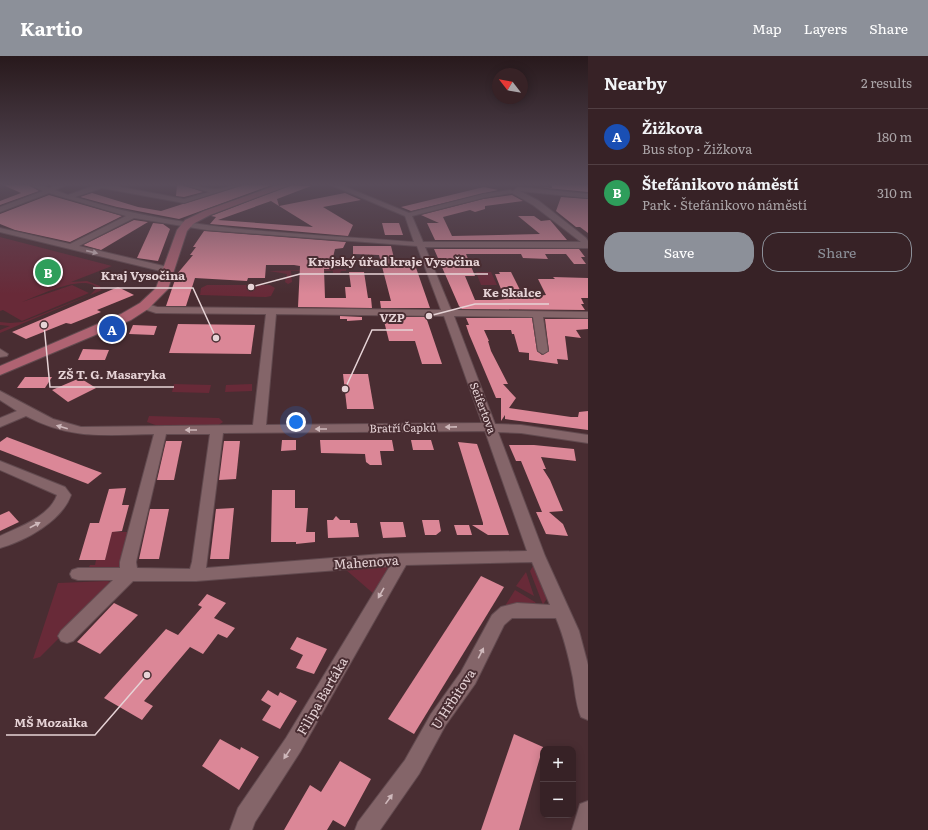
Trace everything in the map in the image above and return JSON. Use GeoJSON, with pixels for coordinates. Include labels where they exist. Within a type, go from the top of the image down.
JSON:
{"type":"FeatureCollection","features":[{"type":"Feature","properties":{"kind":"main road"},"geometry":{"type":"LineString","coordinates":[[0,371],[126,317],[144,306],[162,289],[182,230],[185,226],[193,221]]}},
{"type":"Feature","properties":{"kind":"street"},"geometry":{"type":"LineString","coordinates":[[70,247],[121,221]]}},
{"type":"Feature","properties":{"kind":"street"},"geometry":{"type":"LineString","coordinates":[[159,221],[185,226],[420,244],[587,246]]}},
{"type":"Feature","properties":{"kind":"street","name":"Seifertova"},"geometry":{"type":"LineString","coordinates":[[410,221],[448,313],[537,556],[570,631],[582,678],[588,712]]}},
{"type":"Feature","properties":{"kind":"street"},"geometry":{"type":"LineString","coordinates":[[557,221],[587,246]]}},
{"type":"Feature","properties":{"kind":"street"},"geometry":{"type":"LineString","coordinates":[[0,230],[169,270]]}},
{"type":"Feature","properties":{"kind":"street"},"geometry":{"type":"LineString","coordinates":[[144,306],[156,310],[588,315]]}},
{"type":"Feature","properties":{"kind":"street"},"geometry":{"type":"LineString","coordinates":[[259,429],[271,312]]}},
{"type":"Feature","properties":{"kind":"street"},"geometry":{"type":"LineString","coordinates":[[538,314],[543,351]]}},
{"type":"Feature","properties":{"kind":"street","name":"Bratří Čapků"},"geometry":{"type":"LineString","coordinates":[[0,395],[39,418],[62,428],[81,431],[490,427],[521,429],[588,439]]}},
{"type":"Feature","properties":{"kind":"street"},"geometry":{"type":"LineString","coordinates":[[0,423],[26,411]]}},
{"type":"Feature","properties":{"kind":"street"},"geometry":{"type":"LineString","coordinates":[[67,636],[129,575],[128,562],[146,496],[161,430]]}},
{"type":"Feature","properties":{"kind":"street"},"geometry":{"type":"LineString","coordinates":[[196,575],[200,562],[210,494],[217,430]]}},
{"type":"Feature","properties":{"kind":"street"},"geometry":{"type":"LineString","coordinates":[[0,465],[60,490],[64,495],[60,506],[55,511],[41,521],[0,543]]}},
{"type":"Feature","properties":{"kind":"street","name":"Mahenova"},"geometry":{"type":"LineString","coordinates":[[78,574],[196,575],[401,560],[537,556]]}},
{"type":"Feature","properties":{"kind":"street","name":"Filipa Bartáka"},"geometry":{"type":"LineString","coordinates":[[241,830],[246,816],[293,745],[401,560]]}},
{"type":"Feature","properties":{"kind":"street","name":"U Hřbitova"},"geometry":{"type":"LineString","coordinates":[[366,830],[412,767],[438,720],[468,678],[498,620],[507,612],[517,610],[562,612]]}},
{"type":"Feature","properties":{"kind":"street"},"geometry":{"type":"LineString","coordinates":[[583,830],[588,812]]}},
{"type":"Feature","properties":{"kind":"shaded area"},"geometry":{"type":"Polygon","coordinates":[[[0,237],[112,266],[71,282],[87,281],[100,286],[101,291],[0,333],[0,330],[10,326],[0,325],[0,322],[22,322],[90,295],[97,288],[91,284],[72,284],[49,291],[22,302],[72,285],[89,293],[22,321],[3,310],[0,311],[0,237]]]}},
{"type":"Feature","properties":{"kind":"shaded area"},"geometry":{"type":"Polygon","coordinates":[[[346,269],[346,271],[341,271],[340,274],[333,273],[333,271],[291,271],[292,282],[288,284],[285,282],[287,274],[269,271],[346,269]]]}},
{"type":"Feature","properties":{"kind":"shaded area"},"geometry":{"type":"Polygon","coordinates":[[[476,272],[491,272],[497,285],[481,285],[476,272]]]}},
{"type":"Feature","properties":{"kind":"shaded area"},"geometry":{"type":"Polygon","coordinates":[[[207,285],[270,285],[275,288],[271,296],[266,297],[200,295],[201,288],[207,285]]]}},
{"type":"Feature","properties":{"kind":"shaded area"},"geometry":{"type":"Polygon","coordinates":[[[174,384],[211,385],[209,393],[172,392],[174,384]]]}},
{"type":"Feature","properties":{"kind":"shaded area"},"geometry":{"type":"Polygon","coordinates":[[[252,384],[252,391],[225,392],[226,385],[252,384]]]}},
{"type":"Feature","properties":{"kind":"shaded area"},"geometry":{"type":"Polygon","coordinates":[[[149,416],[219,418],[223,422],[217,426],[158,426],[147,422],[149,416]]]}},
{"type":"Feature","properties":{"kind":"shaded area"},"geometry":{"type":"Polygon","coordinates":[[[112,532],[133,532],[124,571],[88,569],[90,565],[95,565],[96,560],[105,560],[112,532]]]}},
{"type":"Feature","properties":{"kind":"shaded area"},"geometry":{"type":"Polygon","coordinates":[[[389,565],[390,568],[375,595],[345,569],[199,580],[389,565]]]}},
{"type":"Feature","properties":{"kind":"shaded area"},"geometry":{"type":"Polygon","coordinates":[[[533,566],[537,569],[547,598],[543,605],[530,571],[533,566]]]}},
{"type":"Feature","properties":{"kind":"shaded area"},"geometry":{"type":"Polygon","coordinates":[[[526,572],[534,596],[516,586],[526,572]]]}},
{"type":"Feature","properties":{"kind":"shaded area"},"geometry":{"type":"Polygon","coordinates":[[[111,582],[110,587],[40,657],[33,659],[58,583],[111,582]]]}},
{"type":"Feature","properties":{"kind":"shaded area"},"geometry":{"type":"Polygon","coordinates":[[[515,590],[535,602],[538,607],[533,607],[532,604],[513,603],[512,607],[505,606],[515,590]]]}},
{"type":"Feature","properties":{"kind":"building"},"geometry":{"type":"Polygon","coordinates":[[[0,221],[112,221],[70,242],[15,230],[0,224],[0,221]]]}},
{"type":"Feature","properties":{"kind":"building"},"geometry":{"type":"Polygon","coordinates":[[[132,221],[148,222],[101,250],[83,245],[132,221]]]}},
{"type":"Feature","properties":{"kind":"building"},"geometry":{"type":"Polygon","coordinates":[[[212,221],[233,221],[313,227],[303,221],[347,221],[353,225],[348,236],[210,224],[212,221]]]}},
{"type":"Feature","properties":{"kind":"building"},"geometry":{"type":"Polygon","coordinates":[[[435,221],[445,221],[452,236],[540,234],[524,221],[551,221],[567,240],[435,240],[427,223],[439,223],[435,221]]]}},
{"type":"Feature","properties":{"kind":"building"},"geometry":{"type":"Polygon","coordinates":[[[569,221],[588,221],[588,233],[580,227],[576,227],[569,221]]]}},
{"type":"Feature","properties":{"kind":"building"},"geometry":{"type":"Polygon","coordinates":[[[153,223],[163,224],[170,229],[158,261],[137,258],[153,223]]]}},
{"type":"Feature","properties":{"kind":"building"},"geometry":{"type":"Polygon","coordinates":[[[382,223],[399,223],[403,235],[385,235],[382,223]]]}},
{"type":"Feature","properties":{"kind":"building"},"geometry":{"type":"Polygon","coordinates":[[[204,231],[346,242],[343,248],[335,249],[330,269],[324,269],[325,298],[346,298],[345,287],[351,287],[349,272],[364,272],[368,298],[371,298],[372,308],[298,307],[300,266],[294,265],[266,265],[265,278],[248,278],[247,281],[195,278],[186,306],[166,306],[177,274],[193,255],[190,255],[196,247],[193,247],[204,231]]]}},
{"type":"Feature","properties":{"kind":"building"},"geometry":{"type":"Polygon","coordinates":[[[353,246],[391,246],[395,262],[414,262],[430,308],[381,308],[380,301],[391,301],[379,255],[353,254],[353,246]]]}},
{"type":"Feature","properties":{"kind":"building"},"geometry":{"type":"Polygon","coordinates":[[[434,249],[579,249],[585,257],[581,257],[586,264],[574,264],[566,254],[545,254],[548,259],[523,258],[521,254],[466,254],[475,276],[465,276],[475,300],[505,299],[495,274],[500,274],[499,272],[511,272],[524,298],[546,295],[538,279],[555,279],[553,277],[588,278],[588,298],[581,298],[584,304],[581,304],[585,310],[462,309],[459,306],[434,249]]]}},
{"type":"Feature","properties":{"kind":"building"},"geometry":{"type":"Polygon","coordinates":[[[118,287],[134,295],[97,310],[101,312],[71,324],[66,323],[26,339],[12,332],[118,287]]]}},
{"type":"Feature","properties":{"kind":"building"},"geometry":{"type":"Polygon","coordinates":[[[340,316],[362,317],[362,320],[347,321],[347,319],[340,319],[340,316]]]}},
{"type":"Feature","properties":{"kind":"building"},"geometry":{"type":"Polygon","coordinates":[[[383,317],[426,317],[442,364],[422,364],[415,341],[389,341],[383,317]]]}},
{"type":"Feature","properties":{"kind":"building"},"geometry":{"type":"Polygon","coordinates":[[[466,318],[532,318],[537,351],[542,355],[549,351],[545,319],[588,319],[588,329],[576,330],[581,338],[565,336],[568,360],[557,359],[558,364],[529,360],[529,353],[519,352],[514,334],[512,334],[511,330],[484,330],[489,341],[491,351],[508,384],[503,384],[516,398],[509,408],[571,417],[578,417],[579,412],[588,411],[588,430],[505,419],[505,415],[501,421],[501,398],[496,398],[469,334],[466,325],[469,325],[466,318]]]}},
{"type":"Feature","properties":{"kind":"building"},"geometry":{"type":"Polygon","coordinates":[[[178,324],[255,325],[251,354],[169,353],[178,324]]]}},
{"type":"Feature","properties":{"kind":"building"},"geometry":{"type":"Polygon","coordinates":[[[133,325],[157,326],[154,335],[129,334],[133,325]]]}},
{"type":"Feature","properties":{"kind":"building"},"geometry":{"type":"Polygon","coordinates":[[[83,349],[109,350],[105,360],[78,360],[83,349]]]}},
{"type":"Feature","properties":{"kind":"building"},"geometry":{"type":"Polygon","coordinates":[[[343,374],[368,374],[374,409],[347,409],[343,374]]]}},
{"type":"Feature","properties":{"kind":"building"},"geometry":{"type":"Polygon","coordinates":[[[25,377],[52,377],[45,388],[17,388],[25,377]]]}},
{"type":"Feature","properties":{"kind":"building"},"geometry":{"type":"Polygon","coordinates":[[[80,378],[96,388],[68,402],[52,390],[80,378]]]}},
{"type":"Feature","properties":{"kind":"building"},"geometry":{"type":"Polygon","coordinates":[[[7,437],[102,473],[88,484],[0,450],[0,442],[7,437]]]}},
{"type":"Feature","properties":{"kind":"building"},"geometry":{"type":"Polygon","coordinates":[[[282,440],[296,440],[296,450],[281,451],[282,440]]]}},
{"type":"Feature","properties":{"kind":"building"},"geometry":{"type":"Polygon","coordinates":[[[320,440],[392,440],[394,451],[380,451],[382,465],[370,465],[366,462],[365,454],[321,453],[320,440]]]}},
{"type":"Feature","properties":{"kind":"building"},"geometry":{"type":"Polygon","coordinates":[[[411,440],[431,440],[434,450],[413,450],[411,440]]]}},
{"type":"Feature","properties":{"kind":"building"},"geometry":{"type":"Polygon","coordinates":[[[166,441],[182,441],[174,480],[157,480],[166,441]]]}},
{"type":"Feature","properties":{"kind":"building"},"geometry":{"type":"Polygon","coordinates":[[[224,441],[240,441],[236,479],[219,480],[224,441]]]}},
{"type":"Feature","properties":{"kind":"building"},"geometry":{"type":"Polygon","coordinates":[[[458,442],[477,444],[509,535],[488,535],[472,525],[483,525],[483,523],[458,442]]]}},
{"type":"Feature","properties":{"kind":"building"},"geometry":{"type":"Polygon","coordinates":[[[509,445],[534,445],[574,449],[576,461],[541,457],[546,469],[543,469],[550,480],[563,511],[549,512],[563,524],[568,536],[546,534],[536,512],[542,512],[521,461],[516,461],[509,445]]]}},
{"type":"Feature","properties":{"kind":"building"},"geometry":{"type":"Polygon","coordinates":[[[126,488],[122,505],[129,505],[122,531],[112,532],[105,560],[79,560],[90,523],[99,523],[109,489],[126,488]]]}},
{"type":"Feature","properties":{"kind":"building"},"geometry":{"type":"Polygon","coordinates":[[[272,490],[295,490],[295,508],[308,508],[306,532],[315,532],[315,542],[296,544],[296,542],[271,542],[272,490]]]}},
{"type":"Feature","properties":{"kind":"building"},"geometry":{"type":"Polygon","coordinates":[[[234,508],[229,559],[210,559],[216,509],[234,508]]]}},
{"type":"Feature","properties":{"kind":"building"},"geometry":{"type":"Polygon","coordinates":[[[150,509],[169,509],[159,559],[139,559],[150,509]]]}},
{"type":"Feature","properties":{"kind":"building"},"geometry":{"type":"Polygon","coordinates":[[[9,511],[19,522],[0,531],[0,515],[9,511]]]}},
{"type":"Feature","properties":{"kind":"building"},"geometry":{"type":"Polygon","coordinates":[[[336,516],[340,520],[350,520],[350,523],[357,523],[359,537],[328,538],[327,520],[333,520],[336,516]]]}},
{"type":"Feature","properties":{"kind":"building"},"geometry":{"type":"Polygon","coordinates":[[[422,520],[439,520],[441,531],[436,535],[425,535],[422,520]]]}},
{"type":"Feature","properties":{"kind":"building"},"geometry":{"type":"Polygon","coordinates":[[[380,522],[403,522],[406,537],[383,538],[380,522]]]}},
{"type":"Feature","properties":{"kind":"building"},"geometry":{"type":"Polygon","coordinates":[[[454,525],[469,525],[472,535],[457,535],[454,525]]]}},
{"type":"Feature","properties":{"kind":"building"},"geometry":{"type":"Polygon","coordinates":[[[481,576],[504,587],[414,734],[388,719],[481,576]]]}},
{"type":"Feature","properties":{"kind":"building"},"geometry":{"type":"Polygon","coordinates":[[[207,594],[226,603],[214,618],[235,628],[227,638],[218,634],[203,654],[190,647],[144,701],[153,706],[142,720],[104,698],[166,629],[178,635],[202,607],[198,605],[207,594]]]}},
{"type":"Feature","properties":{"kind":"building"},"geometry":{"type":"Polygon","coordinates":[[[114,603],[138,615],[100,654],[77,642],[114,603]]]}},
{"type":"Feature","properties":{"kind":"building"},"geometry":{"type":"Polygon","coordinates":[[[297,637],[327,649],[314,674],[296,668],[303,655],[290,649],[297,637]]]}},
{"type":"Feature","properties":{"kind":"building"},"geometry":{"type":"Polygon","coordinates":[[[268,690],[278,696],[280,692],[297,701],[280,729],[262,720],[271,706],[261,700],[268,690]]]}},
{"type":"Feature","properties":{"kind":"building"},"geometry":{"type":"Polygon","coordinates":[[[514,734],[541,746],[540,757],[519,830],[481,830],[514,734]]]}},
{"type":"Feature","properties":{"kind":"building"},"geometry":{"type":"Polygon","coordinates":[[[220,739],[240,750],[241,747],[259,757],[239,790],[202,766],[220,739]]]}},
{"type":"Feature","properties":{"kind":"building"},"geometry":{"type":"Polygon","coordinates":[[[340,761],[371,779],[345,827],[333,820],[327,830],[284,830],[310,785],[321,792],[340,761]]]}},
{"type":"Feature","properties":{"kind":"place","name":"Štefánikovo náměstí"},"geometry":{"type":"Point","coordinates":[48,272]}},
{"type":"Feature","properties":{"kind":"place","name":"Krajský úřad kraje Vysočina"},"geometry":{"type":"Point","coordinates":[251,287]}},
{"type":"Feature","properties":{"kind":"place","name":"Ke Skalce"},"geometry":{"type":"Point","coordinates":[429,316]}},
{"type":"Feature","properties":{"kind":"place","name":"ZŠ T. G. Masaryka"},"geometry":{"type":"Point","coordinates":[44,325]}},
{"type":"Feature","properties":{"kind":"place","name":"Žižkova"},"geometry":{"type":"Point","coordinates":[112,329]}},
{"type":"Feature","properties":{"kind":"place","name":"Kraj Vysočina"},"geometry":{"type":"Point","coordinates":[216,338]}},
{"type":"Feature","properties":{"kind":"place","name":"VZP"},"geometry":{"type":"Point","coordinates":[345,389]}},
{"type":"Feature","properties":{"kind":"place","name":"MŠ Mozaika"},"geometry":{"type":"Point","coordinates":[147,675]}}]}
